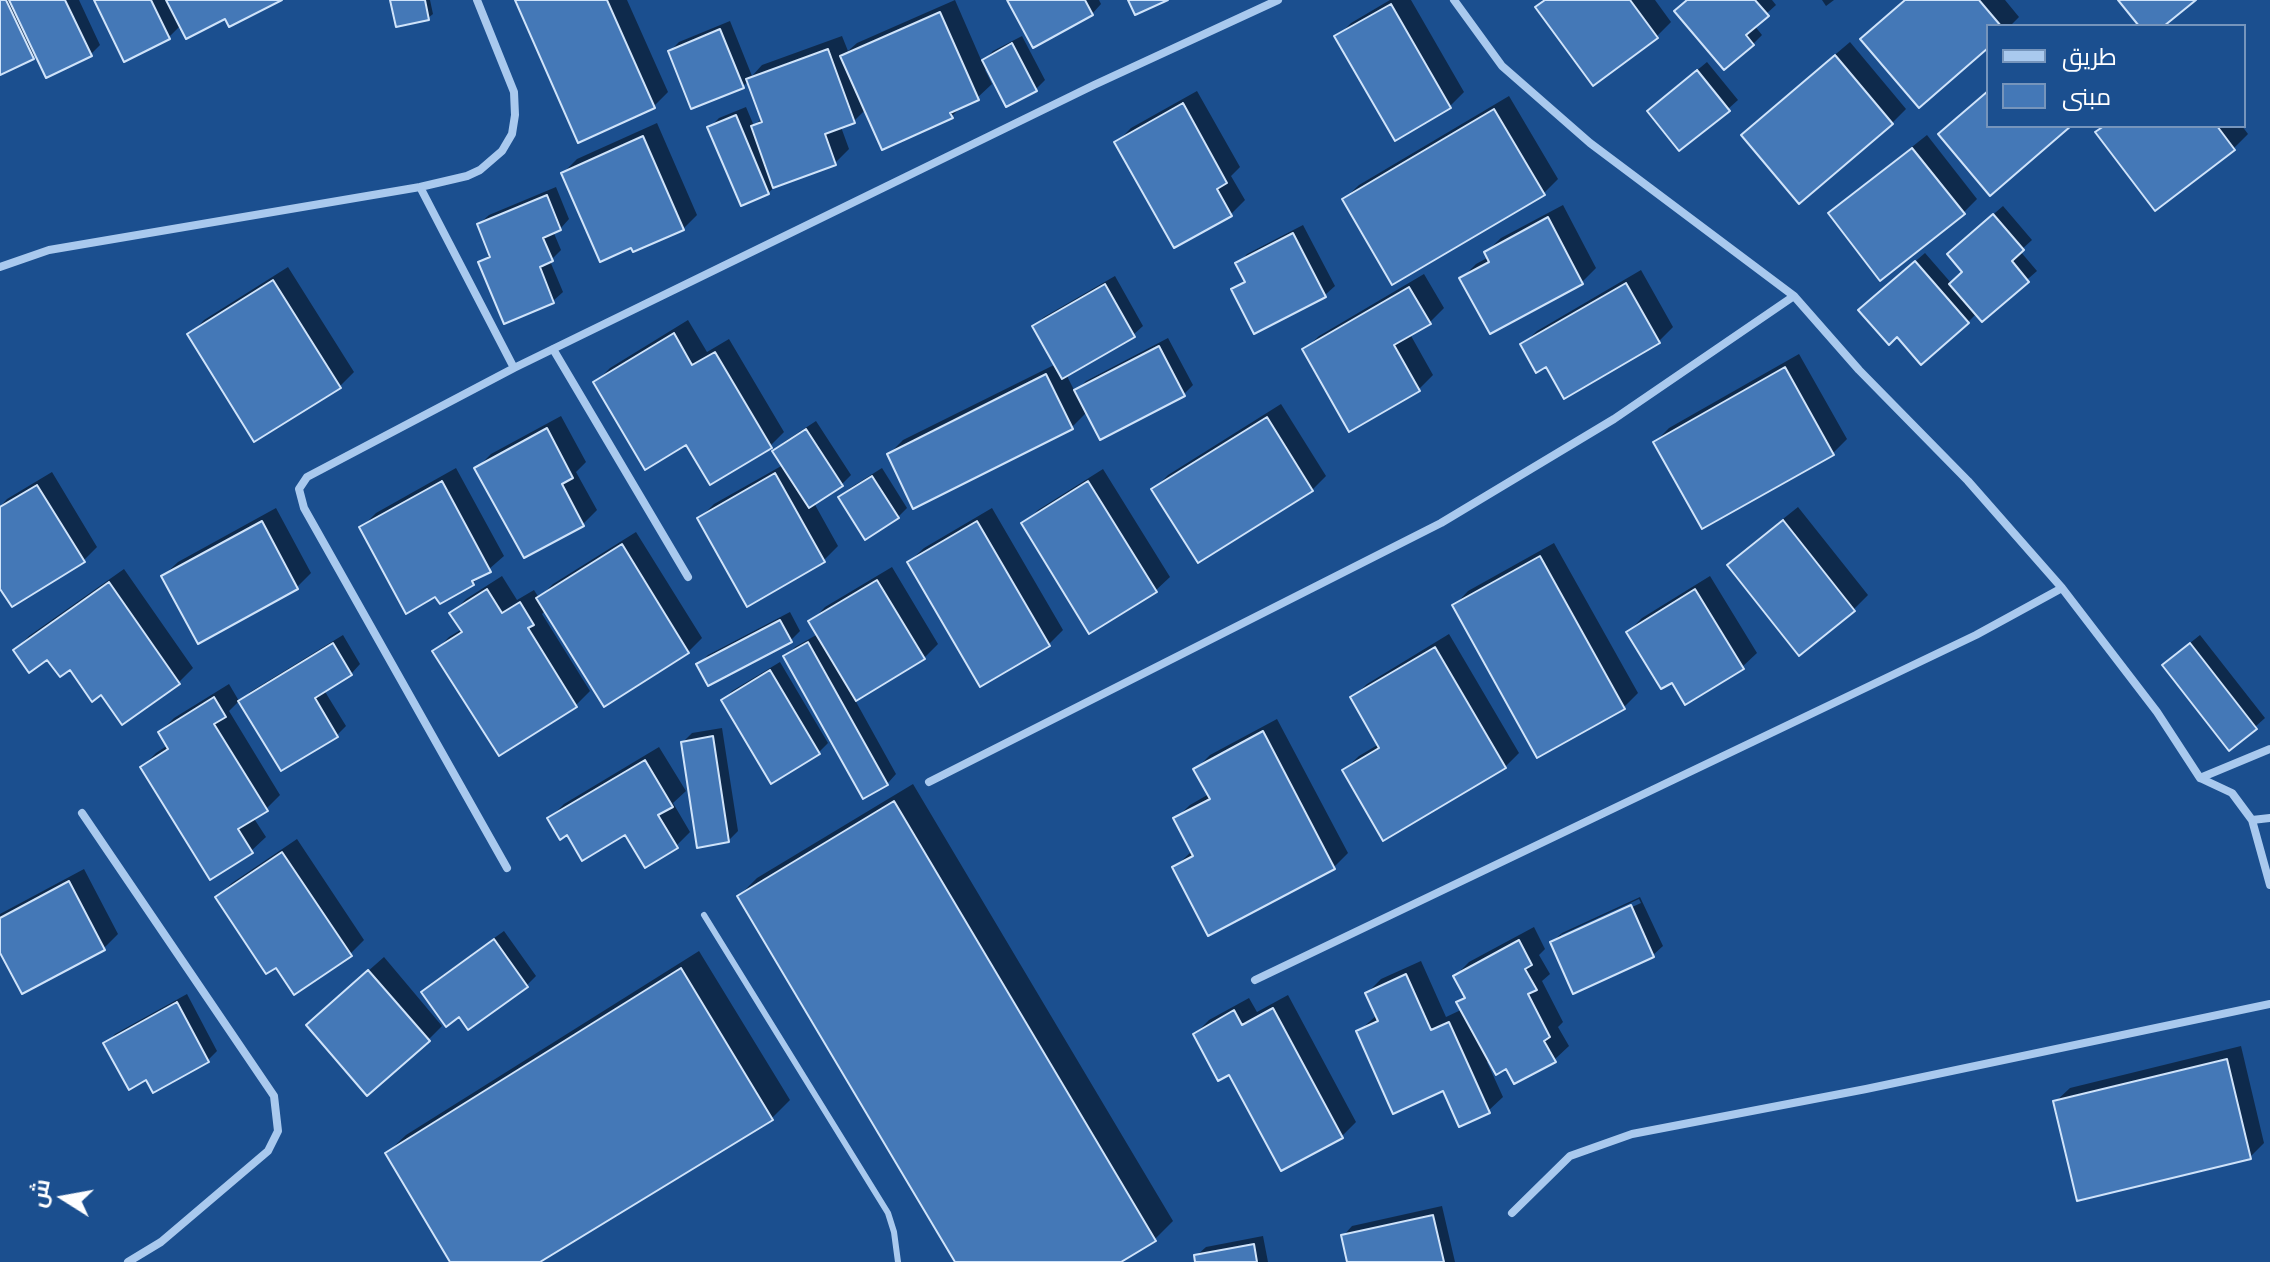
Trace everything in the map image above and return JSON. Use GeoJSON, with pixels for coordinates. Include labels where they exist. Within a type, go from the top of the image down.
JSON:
{"type":"FeatureCollection","features":[{"type":"Feature","properties":{"kind":"street"},"geometry":{"type":"LineString","coordinates":[[0,267],[49,250],[420,187],[480,170],[502,151],[512,134],[515,115],[514,92],[477,0]]}},
{"type":"Feature","properties":{"kind":"street"},"geometry":{"type":"LineString","coordinates":[[507,868],[304,508],[299,489],[307,477],[514,368],[1080,92],[1278,0]]}},
{"type":"Feature","properties":{"kind":"street"},"geometry":{"type":"LineString","coordinates":[[1459,2],[1502,66],[1590,143],[1794,296],[1859,370],[1968,481],[2062,588],[2157,712],[2200,778],[2232,793],[2252,820],[2270,885]]}},
{"type":"Feature","properties":{"kind":"street"},"geometry":{"type":"LineString","coordinates":[[420,187],[514,368]]}},
{"type":"Feature","properties":{"kind":"street"},"geometry":{"type":"LineString","coordinates":[[929,782],[1441,523],[1614,419],[1794,296]]}},
{"type":"Feature","properties":{"kind":"street"},"geometry":{"type":"LineString","coordinates":[[553,349],[688,577]]}},
{"type":"Feature","properties":{"kind":"street"},"geometry":{"type":"LineString","coordinates":[[1255,980],[1962,642],[2062,588]]}},
{"type":"Feature","properties":{"kind":"street"},"geometry":{"type":"LineString","coordinates":[[2200,778],[2270,749]]}},
{"type":"Feature","properties":{"kind":"street"},"geometry":{"type":"LineString","coordinates":[[82,813],[274,1096],[278,1131],[268,1151],[161,1242],[128,1262]]}},
{"type":"Feature","properties":{"kind":"street"},"geometry":{"type":"LineString","coordinates":[[2252,820],[2270,818]]}},
{"type":"Feature","properties":{"kind":"street"},"geometry":{"type":"LineString","coordinates":[[1512,1213],[1570,1156],[1632,1134],[1851,1092],[2270,1004]]}},
{"type":"Feature","properties":{"kind":"lane"},"geometry":{"type":"LineString","coordinates":[[704,915],[888,1213],[898,1262]]}},
{"type":"Feature","properties":{"kind":"building"},"geometry":{"type":"Polygon","coordinates":[[[0,0],[6,0],[34,59],[0,75],[0,0]]]}},
{"type":"Feature","properties":{"kind":"building"},"geometry":{"type":"Polygon","coordinates":[[[9,0],[65,0],[92,56],[46,78],[9,0]]]}},
{"type":"Feature","properties":{"kind":"building"},"geometry":{"type":"Polygon","coordinates":[[[94,0],[151,0],[170,39],[124,62],[94,0]]]}},
{"type":"Feature","properties":{"kind":"building"},"geometry":{"type":"Polygon","coordinates":[[[166,0],[282,0],[229,27],[225,19],[186,39],[166,0]]]}},
{"type":"Feature","properties":{"kind":"building"},"geometry":{"type":"Polygon","coordinates":[[[390,0],[425,0],[429,20],[396,27],[390,0]]]}},
{"type":"Feature","properties":{"kind":"building"},"geometry":{"type":"Polygon","coordinates":[[[515,0],[607,0],[655,108],[578,143],[515,0]]]}},
{"type":"Feature","properties":{"kind":"building"},"geometry":{"type":"Polygon","coordinates":[[[1007,0],[1085,0],[1093,15],[1033,48],[1007,0]]]}},
{"type":"Feature","properties":{"kind":"building"},"geometry":{"type":"Polygon","coordinates":[[[1128,0],[1168,0],[1135,15],[1128,0]]]}},
{"type":"Feature","properties":{"kind":"building"},"geometry":{"type":"Polygon","coordinates":[[[1545,0],[1630,0],[1658,38],[1593,86],[1535,7],[1545,0]]]}},
{"type":"Feature","properties":{"kind":"building"},"geometry":{"type":"Polygon","coordinates":[[[1687,0],[1755,0],[1769,16],[1746,35],[1754,45],[1724,70],[1674,11],[1687,0]]]}},
{"type":"Feature","properties":{"kind":"building"},"geometry":{"type":"Polygon","coordinates":[[[1905,0],[1979,0],[1999,24],[1986,24],[1986,50],[1919,108],[1860,39],[1905,0]]]}},
{"type":"Feature","properties":{"kind":"building"},"geometry":{"type":"Polygon","coordinates":[[[2118,0],[2196,0],[2166,24],[2137,24],[2118,0]]]}},
{"type":"Feature","properties":{"kind":"building"},"geometry":{"type":"Polygon","coordinates":[[[1391,4],[1451,108],[1395,141],[1334,36],[1391,4]]]}},
{"type":"Feature","properties":{"kind":"building"},"geometry":{"type":"Polygon","coordinates":[[[940,12],[979,100],[950,113],[953,118],[882,150],[840,56],[940,12]]]}},
{"type":"Feature","properties":{"kind":"building"},"geometry":{"type":"Polygon","coordinates":[[[720,29],[744,88],[691,109],[668,51],[720,29]]]}},
{"type":"Feature","properties":{"kind":"building"},"geometry":{"type":"Polygon","coordinates":[[[1012,43],[1037,91],[1006,107],[982,60],[1012,43]]]}},
{"type":"Feature","properties":{"kind":"building"},"geometry":{"type":"Polygon","coordinates":[[[828,49],[855,123],[825,134],[836,165],[773,188],[751,126],[762,122],[746,79],[828,49]]]}},
{"type":"Feature","properties":{"kind":"building"},"geometry":{"type":"Polygon","coordinates":[[[1835,55],[1893,124],[1799,204],[1741,135],[1835,55]]]}},
{"type":"Feature","properties":{"kind":"building"},"geometry":{"type":"Polygon","coordinates":[[[1697,70],[1730,111],[1679,151],[1647,111],[1697,70]]]}},
{"type":"Feature","properties":{"kind":"building"},"geometry":{"type":"Polygon","coordinates":[[[1986,93],[1986,128],[2069,128],[1990,196],[1938,134],[1986,93]]]}},
{"type":"Feature","properties":{"kind":"building"},"geometry":{"type":"Polygon","coordinates":[[[1183,103],[1227,183],[1217,189],[1232,216],[1174,248],[1114,142],[1183,103]]]}},
{"type":"Feature","properties":{"kind":"building"},"geometry":{"type":"Polygon","coordinates":[[[1494,109],[1545,195],[1392,285],[1342,199],[1494,109]]]}},
{"type":"Feature","properties":{"kind":"building"},"geometry":{"type":"Polygon","coordinates":[[[736,115],[769,194],[741,206],[707,127],[736,115]]]}},
{"type":"Feature","properties":{"kind":"building"},"geometry":{"type":"Polygon","coordinates":[[[2101,128],[2218,128],[2235,150],[2155,211],[2095,132],[2101,128]]]}},
{"type":"Feature","properties":{"kind":"building"},"geometry":{"type":"Polygon","coordinates":[[[643,136],[684,230],[633,252],[631,248],[600,262],[561,173],[643,136]]]}},
{"type":"Feature","properties":{"kind":"building"},"geometry":{"type":"Polygon","coordinates":[[[1912,148],[1965,214],[1880,281],[1828,213],[1912,148]]]}},
{"type":"Feature","properties":{"kind":"building"},"geometry":{"type":"Polygon","coordinates":[[[547,195],[561,230],[543,238],[553,261],[540,267],[554,303],[504,324],[478,262],[490,257],[477,224],[547,195]]]}},
{"type":"Feature","properties":{"kind":"building"},"geometry":{"type":"Polygon","coordinates":[[[1993,214],[2024,250],[2012,261],[2029,282],[1982,322],[1949,284],[1962,272],[1947,254],[1993,214]]]}},
{"type":"Feature","properties":{"kind":"building"},"geometry":{"type":"Polygon","coordinates":[[[1548,217],[1583,284],[1490,334],[1459,278],[1489,262],[1484,252],[1548,217]]]}},
{"type":"Feature","properties":{"kind":"building"},"geometry":{"type":"Polygon","coordinates":[[[1293,233],[1326,297],[1254,334],[1231,289],[1245,282],[1235,263],[1293,233]]]}},
{"type":"Feature","properties":{"kind":"building"},"geometry":{"type":"Polygon","coordinates":[[[1915,261],[1969,323],[1921,365],[1897,337],[1889,345],[1858,310],[1915,261]]]}},
{"type":"Feature","properties":{"kind":"building"},"geometry":{"type":"Polygon","coordinates":[[[273,280],[341,388],[254,442],[187,334],[273,280]]]}},
{"type":"Feature","properties":{"kind":"building"},"geometry":{"type":"Polygon","coordinates":[[[1626,283],[1660,343],[1564,399],[1546,367],[1536,373],[1520,344],[1626,283]]]}},
{"type":"Feature","properties":{"kind":"building"},"geometry":{"type":"Polygon","coordinates":[[[1105,284],[1135,337],[1062,379],[1032,326],[1105,284]]]}},
{"type":"Feature","properties":{"kind":"building"},"geometry":{"type":"Polygon","coordinates":[[[1409,287],[1431,324],[1394,345],[1420,391],[1349,432],[1302,349],[1409,287]]]}},
{"type":"Feature","properties":{"kind":"building"},"geometry":{"type":"Polygon","coordinates":[[[674,333],[692,365],[715,352],[772,448],[710,485],[686,445],[645,470],[593,382],[674,333]]]}},
{"type":"Feature","properties":{"kind":"building"},"geometry":{"type":"Polygon","coordinates":[[[1159,346],[1185,396],[1100,440],[1074,390],[1159,346]]]}},
{"type":"Feature","properties":{"kind":"building"},"geometry":{"type":"Polygon","coordinates":[[[1785,367],[1834,455],[1702,529],[1653,442],[1785,367]]]}},
{"type":"Feature","properties":{"kind":"building"},"geometry":{"type":"Polygon","coordinates":[[[1046,374],[1073,429],[913,509],[887,454],[1046,374]]]}},
{"type":"Feature","properties":{"kind":"building"},"geometry":{"type":"Polygon","coordinates":[[[1267,417],[1313,491],[1198,563],[1151,489],[1267,417]]]}},
{"type":"Feature","properties":{"kind":"building"},"geometry":{"type":"Polygon","coordinates":[[[547,428],[573,478],[562,484],[584,526],[524,558],[474,468],[547,428]]]}},
{"type":"Feature","properties":{"kind":"building"},"geometry":{"type":"Polygon","coordinates":[[[806,429],[843,486],[809,508],[772,451],[806,429]]]}},
{"type":"Feature","properties":{"kind":"building"},"geometry":{"type":"Polygon","coordinates":[[[775,473],[825,562],[747,607],[697,518],[775,473]]]}},
{"type":"Feature","properties":{"kind":"building"},"geometry":{"type":"Polygon","coordinates":[[[872,476],[899,518],[865,540],[838,497],[872,476]]]}},
{"type":"Feature","properties":{"kind":"building"},"geometry":{"type":"Polygon","coordinates":[[[442,481],[491,572],[472,581],[474,585],[440,604],[435,597],[406,614],[359,527],[442,481]]]}},
{"type":"Feature","properties":{"kind":"building"},"geometry":{"type":"Polygon","coordinates":[[[1088,481],[1157,592],[1089,634],[1021,523],[1088,481]]]}},
{"type":"Feature","properties":{"kind":"building"},"geometry":{"type":"Polygon","coordinates":[[[37,485],[85,562],[12,607],[0,589],[0,507],[37,485]]]}},
{"type":"Feature","properties":{"kind":"building"},"geometry":{"type":"Polygon","coordinates":[[[1783,520],[1855,611],[1799,656],[1727,565],[1783,520]]]}},
{"type":"Feature","properties":{"kind":"building"},"geometry":{"type":"Polygon","coordinates":[[[262,521],[298,589],[198,644],[161,576],[262,521]]]}},
{"type":"Feature","properties":{"kind":"building"},"geometry":{"type":"Polygon","coordinates":[[[977,521],[1050,646],[980,687],[907,562],[977,521]]]}},
{"type":"Feature","properties":{"kind":"building"},"geometry":{"type":"Polygon","coordinates":[[[622,544],[689,653],[604,707],[536,598],[622,544]]]}},
{"type":"Feature","properties":{"kind":"building"},"geometry":{"type":"Polygon","coordinates":[[[1540,556],[1625,709],[1537,758],[1452,605],[1540,556]]]}},
{"type":"Feature","properties":{"kind":"building"},"geometry":{"type":"Polygon","coordinates":[[[877,580],[925,659],[856,701],[808,621],[877,580]]]}},
{"type":"Feature","properties":{"kind":"building"},"geometry":{"type":"Polygon","coordinates":[[[109,582],[180,684],[122,725],[101,695],[92,702],[70,670],[60,677],[47,660],[29,673],[13,650],[109,582]]]}},
{"type":"Feature","properties":{"kind":"building"},"geometry":{"type":"Polygon","coordinates":[[[487,589],[502,613],[520,602],[534,625],[528,628],[577,707],[499,756],[432,651],[462,632],[449,613],[487,589]]]}},
{"type":"Feature","properties":{"kind":"building"},"geometry":{"type":"Polygon","coordinates":[[[1695,589],[1744,669],[1685,705],[1672,683],[1661,689],[1626,632],[1695,589]]]}},
{"type":"Feature","properties":{"kind":"building"},"geometry":{"type":"Polygon","coordinates":[[[780,620],[792,642],[708,686],[696,664],[780,620]]]}},
{"type":"Feature","properties":{"kind":"building"},"geometry":{"type":"Polygon","coordinates":[[[808,642],[888,785],[863,799],[783,656],[808,642]]]}},
{"type":"Feature","properties":{"kind":"building"},"geometry":{"type":"Polygon","coordinates":[[[333,643],[352,675],[315,698],[338,737],[281,771],[238,701],[333,643]]]}},
{"type":"Feature","properties":{"kind":"building"},"geometry":{"type":"Polygon","coordinates":[[[2190,643],[2257,729],[2229,751],[2162,665],[2190,643]]]}},
{"type":"Feature","properties":{"kind":"building"},"geometry":{"type":"Polygon","coordinates":[[[1435,647],[1506,768],[1383,841],[1342,770],[1379,748],[1350,697],[1435,647]]]}},
{"type":"Feature","properties":{"kind":"building"},"geometry":{"type":"Polygon","coordinates":[[[770,670],[820,754],[771,784],[721,700],[770,670]]]}},
{"type":"Feature","properties":{"kind":"building"},"geometry":{"type":"Polygon","coordinates":[[[214,697],[226,717],[214,724],[268,811],[238,829],[253,853],[210,880],[140,767],[168,749],[158,732],[214,697]]]}},
{"type":"Feature","properties":{"kind":"building"},"geometry":{"type":"Polygon","coordinates":[[[1263,731],[1335,869],[1208,936],[1172,867],[1193,856],[1173,818],[1210,799],[1193,769],[1263,731]]]}},
{"type":"Feature","properties":{"kind":"building"},"geometry":{"type":"Polygon","coordinates":[[[713,736],[729,842],[697,848],[681,742],[713,736]]]}},
{"type":"Feature","properties":{"kind":"building"},"geometry":{"type":"Polygon","coordinates":[[[645,760],[673,807],[658,815],[678,848],[645,868],[625,835],[582,861],[567,835],[560,840],[547,818],[645,760]]]}},
{"type":"Feature","properties":{"kind":"building"},"geometry":{"type":"Polygon","coordinates":[[[894,801],[1156,1241],[1121,1262],[955,1262],[737,896],[894,801]]]}},
{"type":"Feature","properties":{"kind":"building"},"geometry":{"type":"Polygon","coordinates":[[[282,852],[352,956],[294,995],[276,968],[266,974],[215,897],[282,852]]]}},
{"type":"Feature","properties":{"kind":"building"},"geometry":{"type":"Polygon","coordinates":[[[69,881],[105,950],[22,994],[0,953],[0,918],[69,881]]]}},
{"type":"Feature","properties":{"kind":"building"},"geometry":{"type":"Polygon","coordinates":[[[1631,905],[1654,957],[1573,994],[1550,942],[1631,905]]]}},
{"type":"Feature","properties":{"kind":"building"},"geometry":{"type":"Polygon","coordinates":[[[494,939],[528,987],[468,1030],[459,1017],[446,1027],[421,992],[494,939]]]}},
{"type":"Feature","properties":{"kind":"building"},"geometry":{"type":"Polygon","coordinates":[[[1519,940],[1532,965],[1525,969],[1537,990],[1528,994],[1550,1037],[1544,1041],[1556,1062],[1514,1084],[1506,1069],[1496,1075],[1456,1002],[1465,998],[1453,976],[1519,940]]]}},
{"type":"Feature","properties":{"kind":"building"},"geometry":{"type":"Polygon","coordinates":[[[681,968],[773,1120],[540,1262],[450,1262],[385,1153],[681,968]]]}},
{"type":"Feature","properties":{"kind":"building"},"geometry":{"type":"Polygon","coordinates":[[[368,970],[430,1041],[367,1096],[306,1025],[368,970]]]}},
{"type":"Feature","properties":{"kind":"building"},"geometry":{"type":"Polygon","coordinates":[[[1406,974],[1431,1030],[1449,1022],[1490,1113],[1459,1127],[1443,1091],[1393,1114],[1356,1031],[1378,1021],[1365,993],[1406,974]]]}},
{"type":"Feature","properties":{"kind":"building"},"geometry":{"type":"Polygon","coordinates":[[[177,1002],[209,1062],[153,1093],[146,1080],[129,1090],[103,1043],[177,1002]]]}},
{"type":"Feature","properties":{"kind":"building"},"geometry":{"type":"Polygon","coordinates":[[[1273,1008],[1343,1138],[1281,1171],[1229,1075],[1218,1081],[1193,1034],[1234,1010],[1242,1025],[1273,1008]]]}},
{"type":"Feature","properties":{"kind":"building"},"geometry":{"type":"Polygon","coordinates":[[[2227,1059],[2251,1159],[2077,1201],[2053,1101],[2227,1059]]]}},
{"type":"Feature","properties":{"kind":"building"},"geometry":{"type":"Polygon","coordinates":[[[1433,1215],[1444,1262],[1347,1262],[1341,1235],[1433,1215]]]}},
{"type":"Feature","properties":{"kind":"building"},"geometry":{"type":"Polygon","coordinates":[[[1254,1244],[1257,1262],[1195,1262],[1194,1255],[1254,1244]]]}}]}
